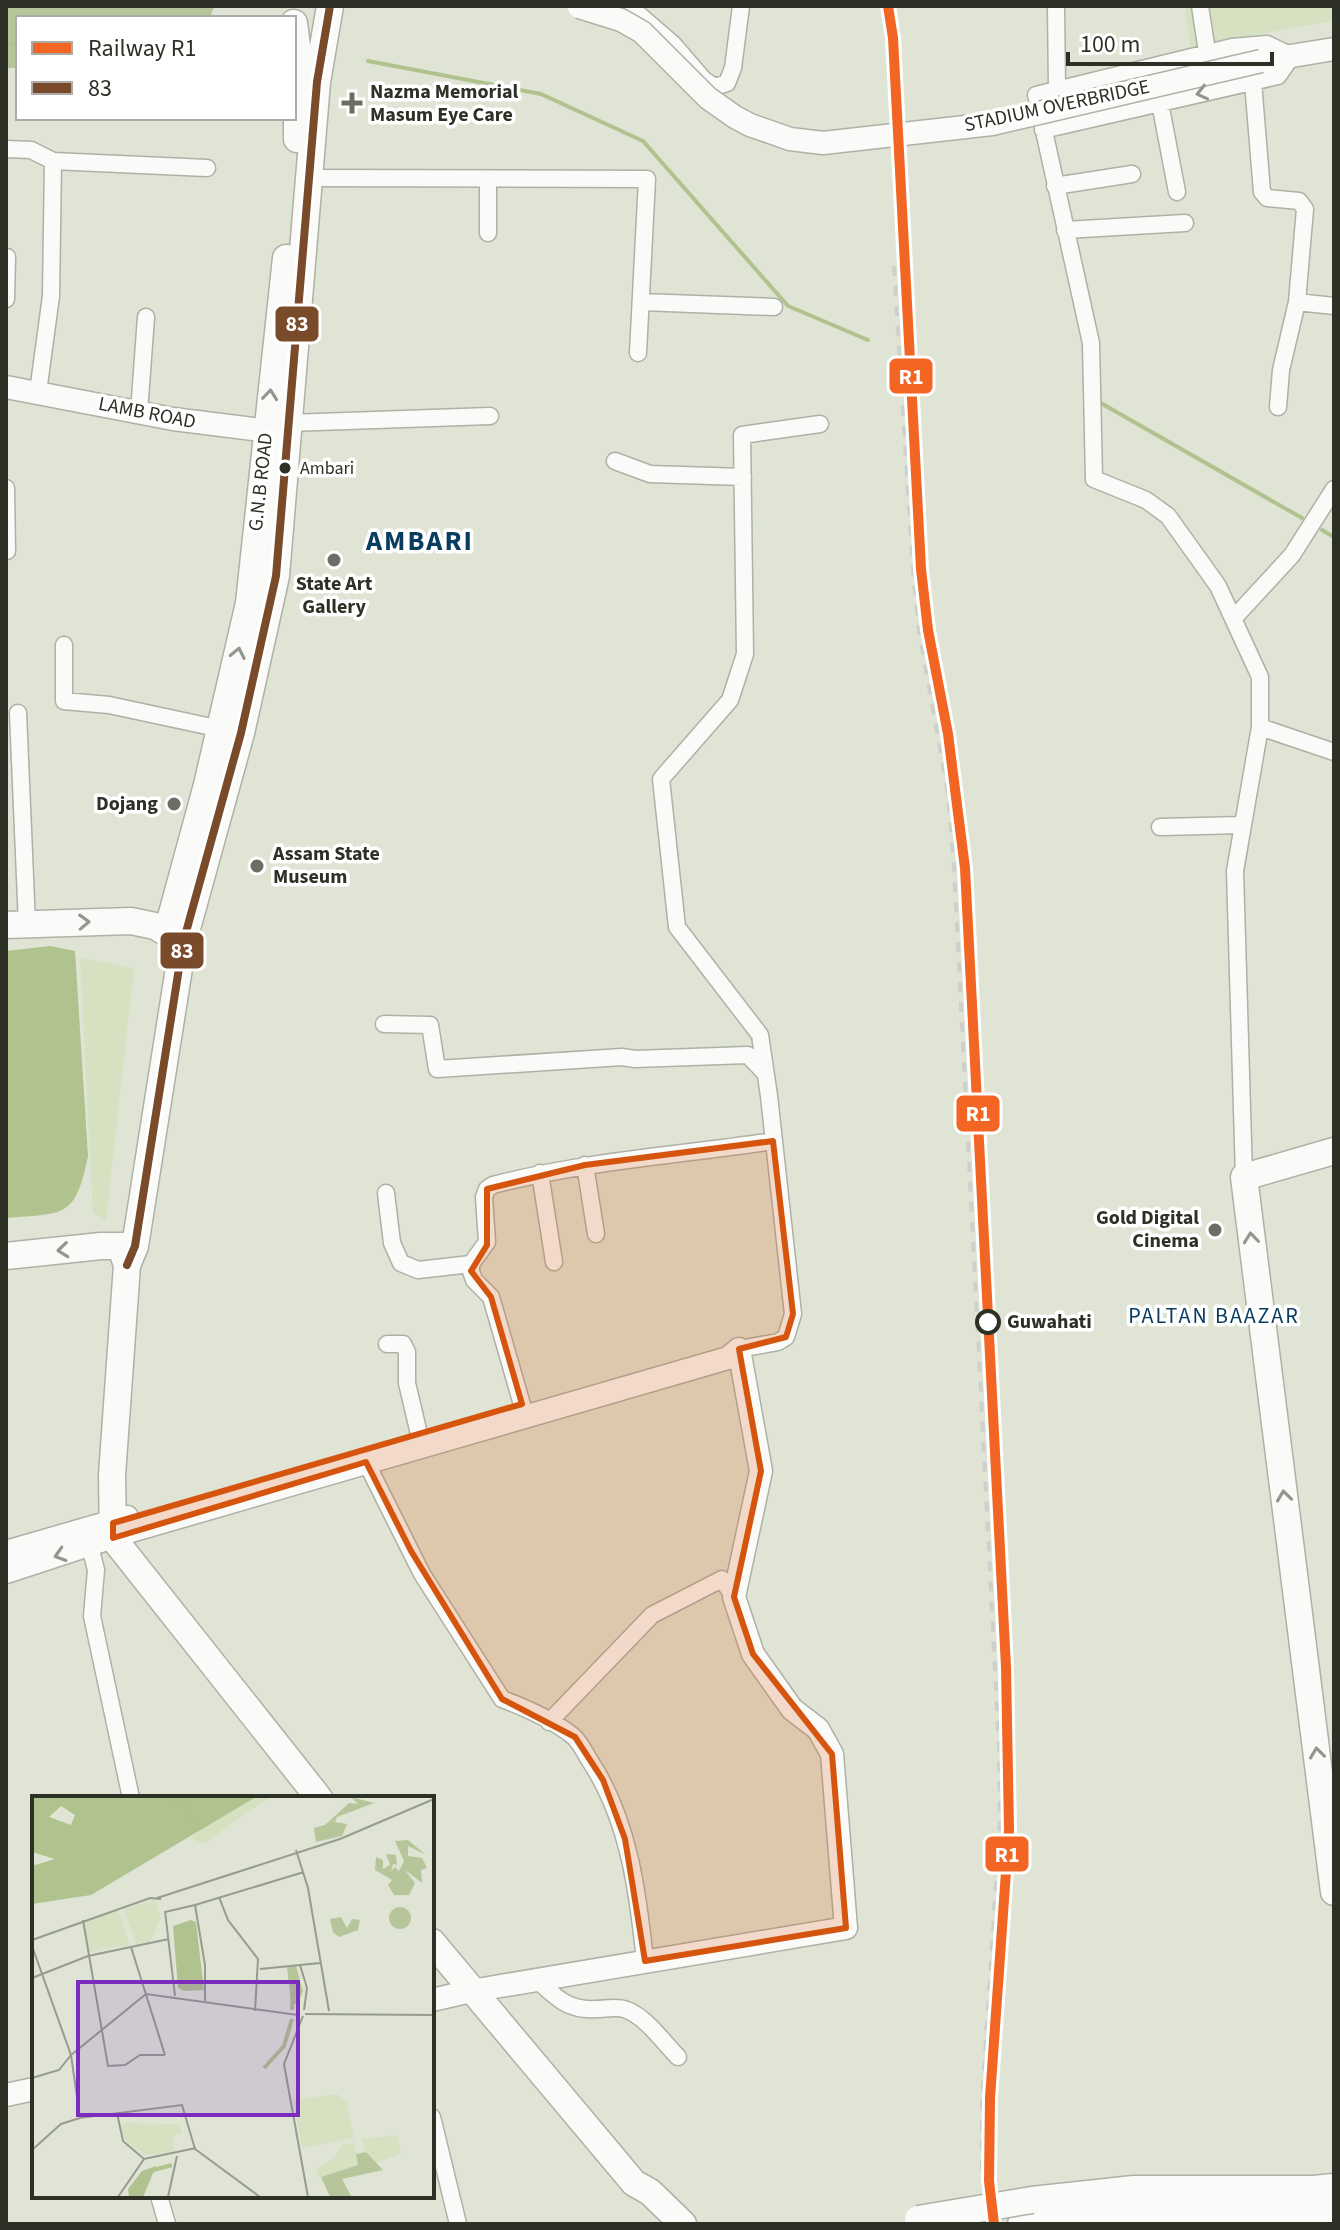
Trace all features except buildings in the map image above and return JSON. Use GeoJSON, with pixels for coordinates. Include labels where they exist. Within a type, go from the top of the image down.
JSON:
{"type":"FeatureCollection","features":[{"type":"Feature","properties":{"kind":"main road"},"geometry":{"type":"LineString","coordinates":[[288,6],[308,9],[322,6]]}},
{"type":"Feature","properties":{"kind":"main road","name":"G.N.B ROAD"},"geometry":{"type":"LineString","coordinates":[[175,937],[249,603],[281,429],[311,178],[321,58],[330,6]]}},
{"type":"Feature","properties":{"kind":"main road","name":"G.N.B ROAD"},"geometry":{"type":"LineString","coordinates":[[175,937],[241,733],[276,576],[281,429],[297,161],[296,40]]}},
{"type":"Feature","properties":{"kind":"main road"},"geometry":{"type":"LineString","coordinates":[[17,924],[131,921],[175,937],[128,1253],[105,1535],[317,1796]]}},
{"type":"Feature","properties":{"kind":"main road"},"geometry":{"type":"LineString","coordinates":[[1334,1151],[1244,1177],[1330,1830],[1334,1892]]}},
{"type":"Feature","properties":{"kind":"main road"},"geometry":{"type":"LineString","coordinates":[[6,1256],[128,1253]]}},
{"type":"Feature","properties":{"kind":"main road"},"geometry":{"type":"LineString","coordinates":[[434,1945],[642,2187],[683,2224]]}},
{"type":"Feature","properties":{"kind":"main road"},"geometry":{"type":"LineString","coordinates":[[642,2187],[639,2197],[659,2224]]}},
{"type":"Feature","properties":{"kind":"main road"},"geometry":{"type":"LineString","coordinates":[[904,2224],[1032,2200],[1134,2189],[1325,2200]]}},
{"type":"Feature","properties":{"kind":"main road"},"geometry":{"type":"LineString","coordinates":[[1021,2224],[1044,2219],[1157,2209],[1325,2200]]}},
{"type":"Feature","properties":{"kind":"street","name":"STADIUM OVERBRIDGE"},"geometry":{"type":"LineString","coordinates":[[577,6],[621,20],[642,32],[708,98],[735,117],[767,131],[814,142],[850,141],[992,124],[1257,71],[1292,56],[1334,49]]}},
{"type":"Feature","properties":{"kind":"street"},"geometry":{"type":"LineString","coordinates":[[629,6],[673,44],[704,80],[715,87],[727,83],[733,68],[741,6]]}},
{"type":"Feature","properties":{"kind":"street"},"geometry":{"type":"LineString","coordinates":[[1056,6],[1057,89]]}},
{"type":"Feature","properties":{"kind":"street"},"geometry":{"type":"LineString","coordinates":[[1200,6],[1207,52]]}},
{"type":"Feature","properties":{"kind":"street"},"geometry":{"type":"LineString","coordinates":[[1244,1177],[1235,871],[1260,727],[1260,677],[1218,586],[1168,516],[1146,500],[1094,479],[1091,343],[1036,95],[1207,52],[1267,44],[1292,56]]}},
{"type":"Feature","properties":{"kind":"street"},"geometry":{"type":"LineString","coordinates":[[1043,130],[1160,103],[1257,71],[1262,192],[1267,198],[1299,201],[1305,209],[1297,302],[1281,370],[1278,407]]}},
{"type":"Feature","properties":{"kind":"street"},"geometry":{"type":"LineString","coordinates":[[1160,103],[1177,192]]}},
{"type":"Feature","properties":{"kind":"street"},"geometry":{"type":"LineString","coordinates":[[6,149],[31,150],[53,161],[207,168]]}},
{"type":"Feature","properties":{"kind":"street"},"geometry":{"type":"LineString","coordinates":[[38,392],[51,296],[53,161]]}},
{"type":"Feature","properties":{"kind":"street"},"geometry":{"type":"LineString","coordinates":[[1055,186],[1132,174]]}},
{"type":"Feature","properties":{"kind":"street"},"geometry":{"type":"LineString","coordinates":[[311,178],[647,179],[638,353]]}},
{"type":"Feature","properties":{"kind":"street"},"geometry":{"type":"LineString","coordinates":[[488,180],[488,233]]}},
{"type":"Feature","properties":{"kind":"street"},"geometry":{"type":"LineString","coordinates":[[1065,230],[1185,223]]}},
{"type":"Feature","properties":{"kind":"street"},"geometry":{"type":"LineString","coordinates":[[6,299],[7,257]]}},
{"type":"Feature","properties":{"kind":"street"},"geometry":{"type":"LineString","coordinates":[[641,302],[774,307]]}},
{"type":"Feature","properties":{"kind":"street"},"geometry":{"type":"LineString","coordinates":[[1297,302],[1334,306]]}},
{"type":"Feature","properties":{"kind":"street"},"geometry":{"type":"LineString","coordinates":[[139,412],[146,317]]}},
{"type":"Feature","properties":{"kind":"street","name":"LAMB ROAD"},"geometry":{"type":"LineString","coordinates":[[6,387],[173,419],[281,429]]}},
{"type":"Feature","properties":{"kind":"street"},"geometry":{"type":"LineString","coordinates":[[281,429],[490,416]]}},
{"type":"Feature","properties":{"kind":"street"},"geometry":{"type":"LineString","coordinates":[[6,1572],[105,1535],[419,1434],[728,1358],[739,1349],[778,1342],[786,1337],[793,1314],[760,1035],[677,927],[661,779],[730,700],[745,654],[742,435],[820,424]]}},
{"type":"Feature","properties":{"kind":"street"},"geometry":{"type":"LineString","coordinates":[[615,461],[650,474],[743,477]]}},
{"type":"Feature","properties":{"kind":"street"},"geometry":{"type":"LineString","coordinates":[[6,488],[7,551]]}},
{"type":"Feature","properties":{"kind":"street"},"geometry":{"type":"LineString","coordinates":[[1233,619],[1292,555],[1334,489]]}},
{"type":"Feature","properties":{"kind":"street"},"geometry":{"type":"LineString","coordinates":[[64,645],[64,701],[109,705],[221,729]]}},
{"type":"Feature","properties":{"kind":"street"},"geometry":{"type":"LineString","coordinates":[[17,924],[18,713]]}},
{"type":"Feature","properties":{"kind":"street"},"geometry":{"type":"LineString","coordinates":[[1260,727],[1334,752]]}},
{"type":"Feature","properties":{"kind":"street"},"geometry":{"type":"LineString","coordinates":[[1160,827],[1243,825]]}},
{"type":"Feature","properties":{"kind":"street"},"geometry":{"type":"LineString","coordinates":[[384,1024],[430,1025],[437,1069],[622,1057],[748,1055],[766,1074]]}},
{"type":"Feature","properties":{"kind":"street"},"geometry":{"type":"LineString","coordinates":[[524,1410],[491,1297],[474,1280],[471,1264],[487,1242],[484,1197],[487,1189],[540,1173],[585,1165],[773,1141]]}},
{"type":"Feature","properties":{"kind":"street"},"geometry":{"type":"LineString","coordinates":[[585,1165],[596,1234]]}},
{"type":"Feature","properties":{"kind":"street"},"geometry":{"type":"LineString","coordinates":[[540,1173],[554,1262]]}},
{"type":"Feature","properties":{"kind":"street"},"geometry":{"type":"LineString","coordinates":[[386,1193],[392,1243],[401,1263],[418,1270],[471,1264]]}},
{"type":"Feature","properties":{"kind":"street"},"geometry":{"type":"LineString","coordinates":[[387,1344],[403,1344],[407,1352],[407,1383],[419,1434]]}},
{"type":"Feature","properties":{"kind":"street"},"geometry":{"type":"LineString","coordinates":[[734,1597],[761,1471],[739,1349]]}},
{"type":"Feature","properties":{"kind":"street"},"geometry":{"type":"LineString","coordinates":[[6,1552],[105,1535],[366,1462],[524,1410]]}},
{"type":"Feature","properties":{"kind":"street"},"geometry":{"type":"LineString","coordinates":[[366,1462],[422,1574],[502,1699],[523,1707],[575,1737],[603,1780],[625,1839],[639,1902],[645,1961]]}},
{"type":"Feature","properties":{"kind":"street"},"geometry":{"type":"LineString","coordinates":[[105,1535],[96,1570],[92,1616],[131,1796]]}},
{"type":"Feature","properties":{"kind":"street"},"geometry":{"type":"LineString","coordinates":[[434,2000],[846,1928],[832,1754],[818,1729],[792,1709],[753,1654],[734,1597],[722,1579],[652,1615],[549,1722]]}},
{"type":"Feature","properties":{"kind":"street"},"geometry":{"type":"LineString","coordinates":[[537,1980],[558,2000],[578,2010],[614,2008],[628,2011],[678,2057]]}},
{"type":"Feature","properties":{"kind":"street"},"geometry":{"type":"LineString","coordinates":[[6,2095],[32,2089]]}},
{"type":"Feature","properties":{"kind":"street"},"geometry":{"type":"LineString","coordinates":[[434,2125],[458,2224]]}},
{"type":"Feature","properties":{"kind":"street"},"geometry":{"type":"LineString","coordinates":[[160,2198],[167,2224]]}},
{"type":"Feature","properties":{"kind":"highlighted area"},"geometry":{"type":"Polygon","coordinates":[[[773,1141],[793,1314],[786,1337],[739,1349],[761,1471],[734,1597],[753,1654],[832,1754],[846,1928],[645,1961],[625,1839],[603,1780],[575,1737],[502,1699],[411,1551],[366,1462],[113,1538],[113,1523],[522,1404],[491,1297],[471,1271],[487,1245],[487,1189],[585,1165],[773,1141]]]}},
{"type":"Feature","properties":{"kind":"shaded area"},"geometry":{"type":"Polygon","coordinates":[[[6,6],[215,6],[210,16],[16,16],[16,68],[6,68],[6,6]]]}},
{"type":"Feature","properties":{"kind":"shaded area"},"geometry":{"type":"Polygon","coordinates":[[[1185,6],[1334,6],[1334,21],[1190,46],[1185,6]]]}},
{"type":"Feature","properties":{"kind":"shaded area"},"geometry":{"type":"Polygon","coordinates":[[[50,946],[75,951],[88,1156],[78,1192],[64,1209],[42,1215],[6,1218],[6,951],[50,946]]]}},
{"type":"Feature","properties":{"kind":"shaded area"},"geometry":{"type":"Polygon","coordinates":[[[80,958],[134,968],[106,1220],[93,1213],[80,958]]]}},
{"type":"Feature","properties":{"kind":"waterway"},"geometry":{"type":"LineString","coordinates":[[6,44],[16,44]]}},
{"type":"Feature","properties":{"kind":"waterway"},"geometry":{"type":"LineString","coordinates":[[368,61],[541,94],[643,141],[788,306],[868,340]]}},
{"type":"Feature","properties":{"kind":"waterway"},"geometry":{"type":"LineString","coordinates":[[1099,402],[1302,518]]}},
{"type":"Feature","properties":{"kind":"waterway"},"geometry":{"type":"LineString","coordinates":[[1322,530],[1334,537]]}},
{"type":"Feature","properties":{"kind":"railway"},"geometry":{"type":"LineString","coordinates":[[894,266],[913,571],[919,630],[948,794],[954,867],[999,1747],[1000,1821],[982,2101],[982,2174],[987,2224]]}},
{"type":"Feature","properties":{"kind":"rail line","name":"R1"},"geometry":{"type":"LineString","coordinates":[[888,6],[893,38],[921,569],[928,630],[948,734],[965,868],[1006,1667],[1009,1829],[990,2098],[989,2181],[994,2224]]}},
{"type":"Feature","properties":{"kind":"transit line","name":"83"},"geometry":{"type":"LineString","coordinates":[[127,1265],[135,1246],[183,943],[241,733],[276,576],[317,82],[330,6]]}},
{"type":"Feature","properties":{"kind":"place","name":"Nazma Memorial Masum Eye Care"},"geometry":{"type":"Point","coordinates":[352,103]}},
{"type":"Feature","properties":{"kind":"place","name":"Ambari"},"geometry":{"type":"Point","coordinates":[285,468]}},
{"type":"Feature","properties":{"kind":"place","name":"State Art Gallery"},"geometry":{"type":"Point","coordinates":[334,560]}},
{"type":"Feature","properties":{"kind":"place","name":"Dojang"},"geometry":{"type":"Point","coordinates":[174,804]}},
{"type":"Feature","properties":{"kind":"place","name":"Assam State Museum"},"geometry":{"type":"Point","coordinates":[257,866]}},
{"type":"Feature","properties":{"kind":"place","name":"Gold Digital Cinema"},"geometry":{"type":"Point","coordinates":[1215,1230]}},
{"type":"Feature","properties":{"kind":"place","name":"Guwahati"},"geometry":{"type":"Point","coordinates":[988,1322]}},
{"type":"Feature","properties":{"kind":"district","name":"AMBARI"},"geometry":{"type":"Point","coordinates":[420,541]}},
{"type":"Feature","properties":{"kind":"district","name":"PALTAN BAAZAR"},"geometry":{"type":"Point","coordinates":[1214,1316]}}]}
